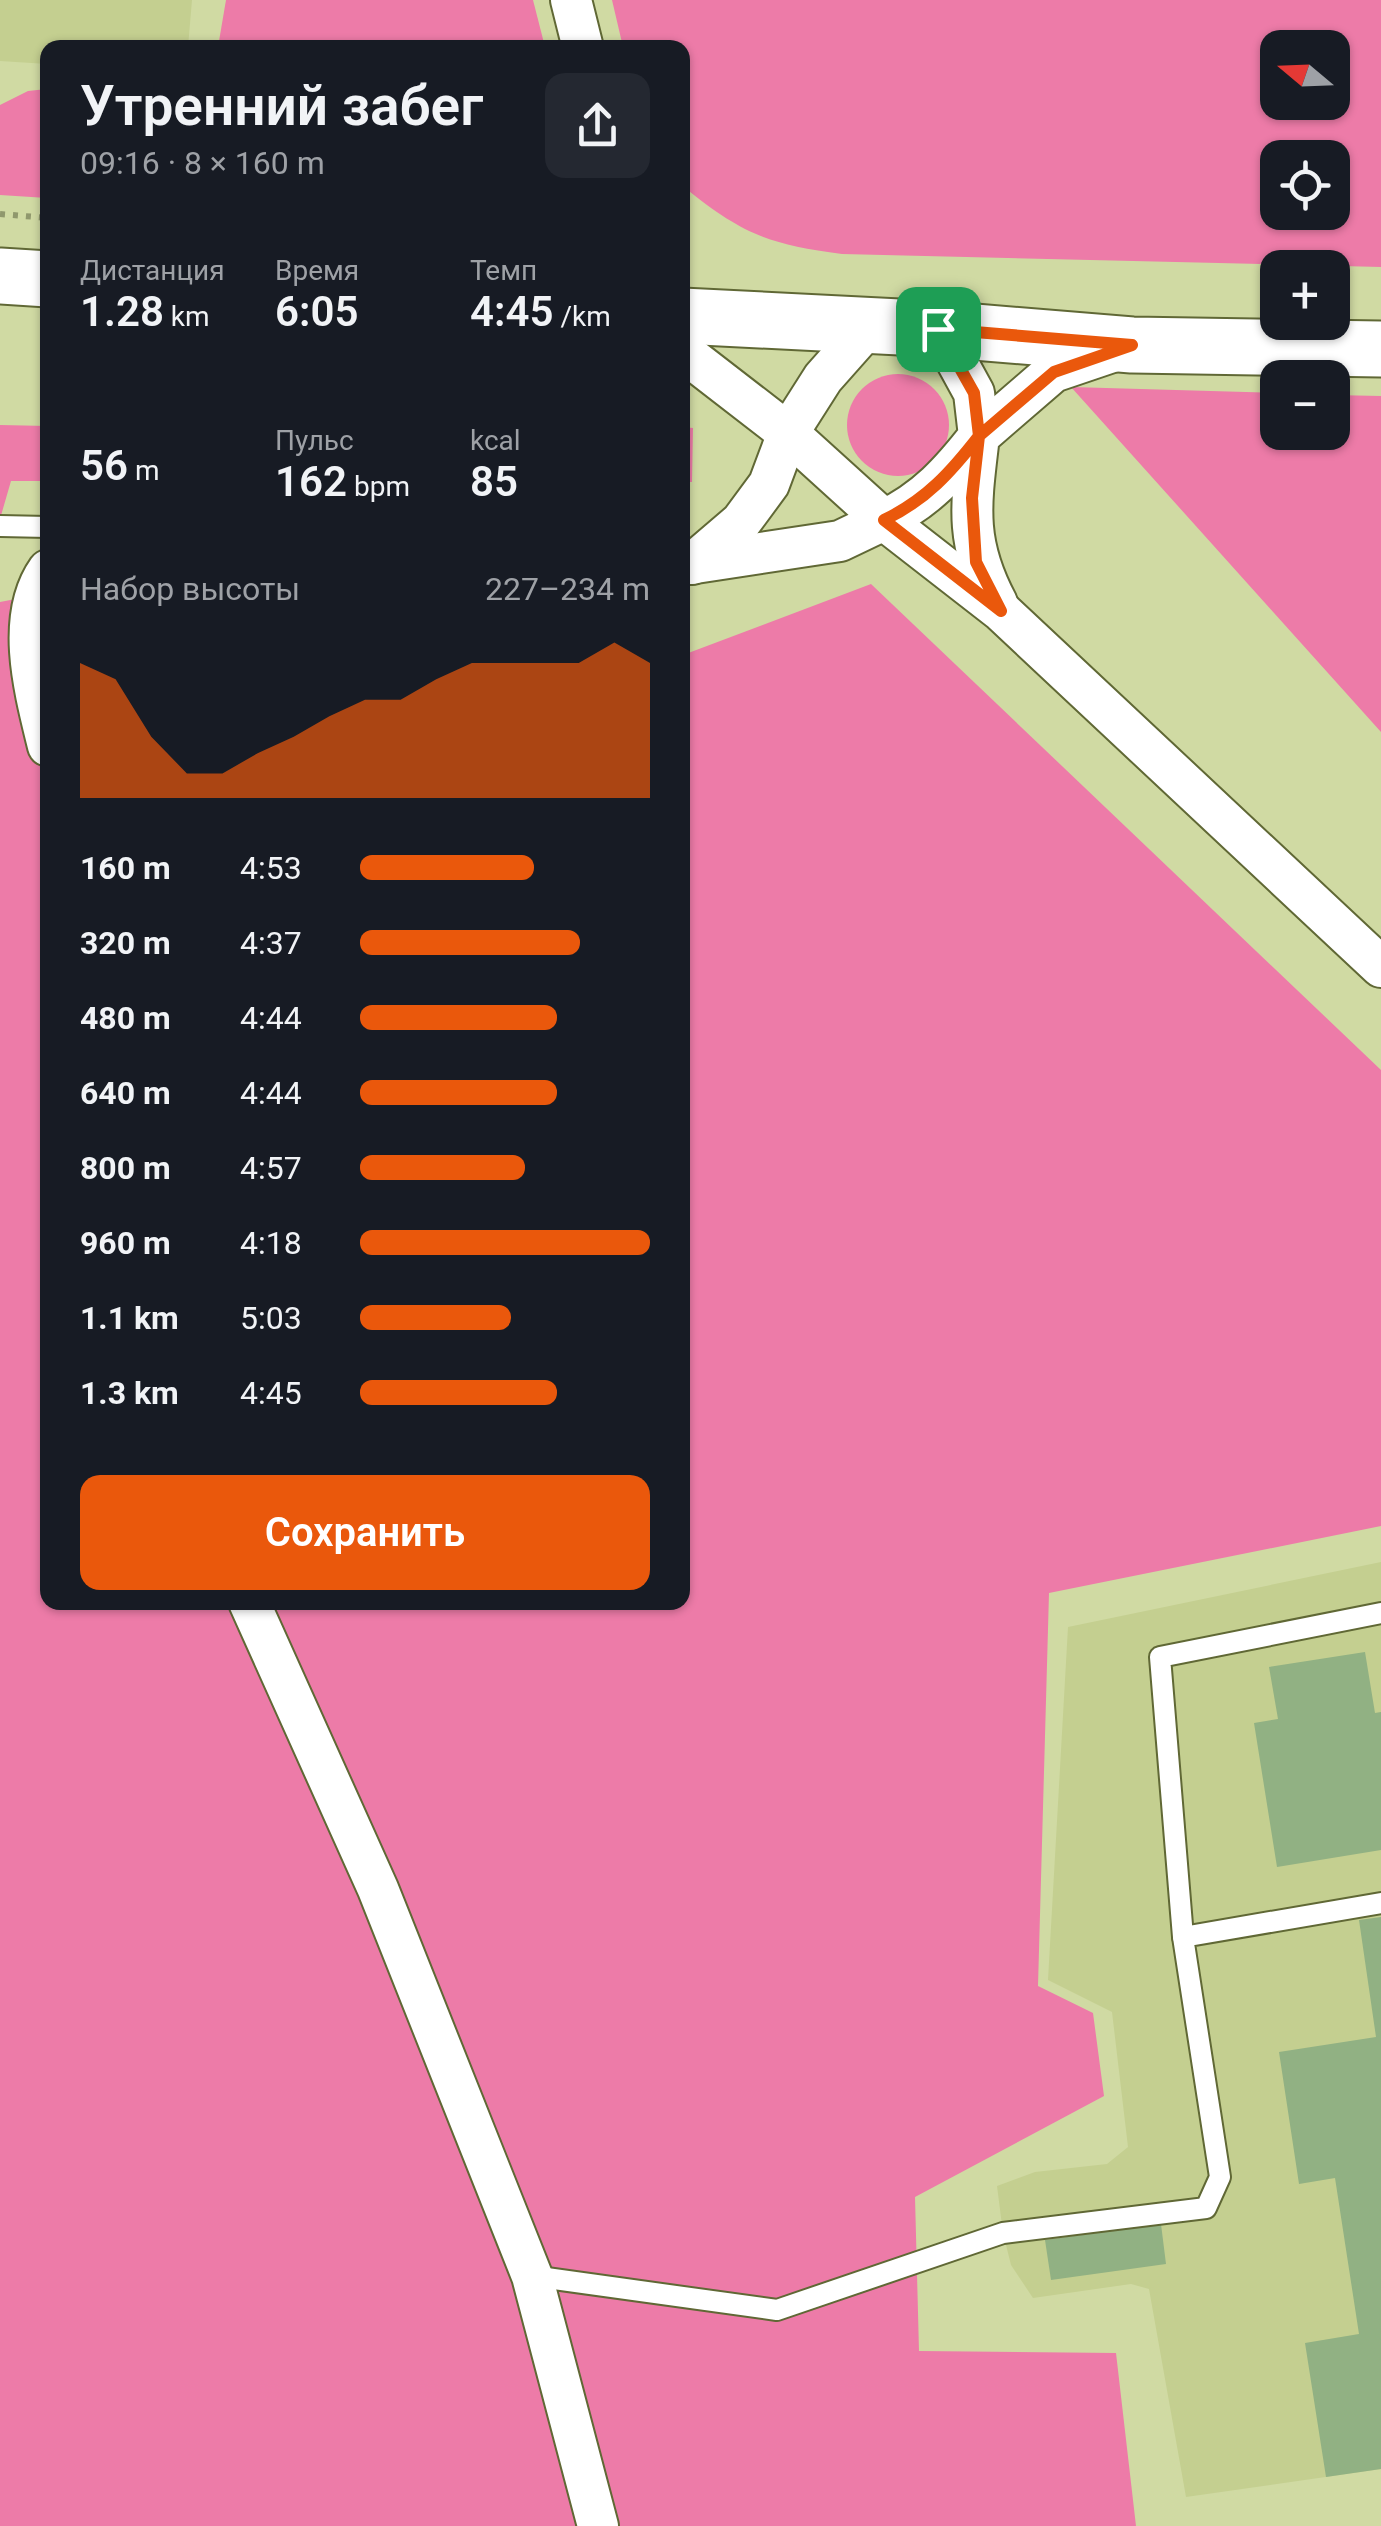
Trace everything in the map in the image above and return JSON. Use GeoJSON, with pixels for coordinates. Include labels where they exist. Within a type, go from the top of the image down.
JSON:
{"type":"FeatureCollection","features":[{"type":"Feature","properties":{"kind":"main road"},"geometry":{"type":"LineString","coordinates":[[0,276],[40,278]]}},
{"type":"Feature","properties":{"kind":"main road"},"geometry":{"type":"LineString","coordinates":[[690,316],[938,329],[1132,345],[1381,349]]}},
{"type":"Feature","properties":{"kind":"street"},"geometry":{"type":"LineString","coordinates":[[571,0],[582,40]]}},
{"type":"Feature","properties":{"kind":"street"},"geometry":{"type":"LineString","coordinates":[[690,563],[741,522],[770,484],[788,433],[823,378],[870,326]]}},
{"type":"Feature","properties":{"kind":"street"},"geometry":{"type":"LineString","coordinates":[[938,329],[974,393],[979,436],[972,498],[976,562],[1001,611]]}},
{"type":"Feature","properties":{"kind":"street"},"geometry":{"type":"LineString","coordinates":[[690,565],[840,542],[909,508],[945,480],[979,436],[1054,372],[1132,345]]}},
{"type":"Feature","properties":{"kind":"street"},"geometry":{"type":"LineString","coordinates":[[690,357],[788,433],[884,520],[1001,611],[1381,967]]}},
{"type":"Feature","properties":{"kind":"street"},"geometry":{"type":"LineString","coordinates":[[40,581],[34,590],[31,677],[40,714]]}},
{"type":"Feature","properties":{"kind":"street"},"geometry":{"type":"LineString","coordinates":[[253,1610],[378,1889],[532,2276],[598,2526]]}},
{"type":"Feature","properties":{"kind":"lane"},"geometry":{"type":"LineString","coordinates":[[0,526],[40,527]]}},
{"type":"Feature","properties":{"kind":"lane"},"geometry":{"type":"LineString","coordinates":[[532,2276],[777,2310],[1003,2233],[1206,2208],[1220,2177],[1184,1937],[1160,1658],[1381,1613]]}},
{"type":"Feature","properties":{"kind":"lane"},"geometry":{"type":"LineString","coordinates":[[1184,1937],[1381,1903]]}},
{"type":"Feature","properties":{"kind":"path"},"geometry":{"type":"LineString","coordinates":[[0,214],[40,217]]}},
{"type":"Feature","properties":{"kind":"shaded area"},"geometry":{"type":"Polygon","coordinates":[[[0,0],[192,0],[189,40],[40,40],[40,64],[0,61],[0,0]]]}},
{"type":"Feature","properties":{"kind":"shaded area"},"geometry":{"type":"Polygon","coordinates":[[[226,0],[533,0],[543,40],[219,40],[226,0]]]}},
{"type":"Feature","properties":{"kind":"shaded area"},"geometry":{"type":"Polygon","coordinates":[[[612,0],[1381,0],[1381,267],[1350,266],[1350,250],[1260,250],[1260,264],[842,254],[775,241],[740,226],[690,191],[690,40],[621,40],[612,0]]]}},
{"type":"Feature","properties":{"kind":"shaded area"},"geometry":{"type":"Polygon","coordinates":[[[40,90],[40,198],[0,195],[0,105],[28,91],[40,90]]]}},
{"type":"Feature","properties":{"kind":"shaded area"},"geometry":{"type":"Polygon","coordinates":[[[898,374],[917,378],[934,389],[945,406],[949,425],[945,444],[934,461],[917,472],[898,476],[879,472],[862,461],[851,444],[847,425],[851,406],[862,389],[879,378],[898,374]]]}},
{"type":"Feature","properties":{"kind":"shaded area"},"geometry":{"type":"Polygon","coordinates":[[[1071,387],[1260,393],[1260,450],[1350,450],[1350,395],[1381,396],[1381,732],[1071,387]]]}},
{"type":"Feature","properties":{"kind":"shaded area"},"geometry":{"type":"Polygon","coordinates":[[[0,425],[40,426],[40,481],[11,481],[0,519],[0,425]]]}},
{"type":"Feature","properties":{"kind":"shaded area"},"geometry":{"type":"Polygon","coordinates":[[[690,428],[693,428],[690,482],[690,428]]]}},
{"type":"Feature","properties":{"kind":"shaded area"},"geometry":{"type":"Polygon","coordinates":[[[871,584],[1381,1070],[1381,1526],[1049,1593],[1038,1986],[1093,2013],[1104,2096],[915,2197],[919,2351],[1116,2353],[1136,2526],[0,2526],[0,602],[40,594],[40,1610],[690,1610],[690,652],[871,584]]]}},
{"type":"Feature","properties":{"kind":"shaded area"},"geometry":{"type":"Polygon","coordinates":[[[1381,1562],[1381,2469],[1186,2497],[1149,2289],[1131,2284],[1033,2298],[1011,2265],[1003,2233],[997,2186],[1035,2172],[1107,2164],[1128,2147],[1112,2012],[1048,1980],[1068,1627],[1381,1562]]]}},
{"type":"Feature","properties":{"kind":"building"},"geometry":{"type":"Polygon","coordinates":[[[1365,1652],[1375,1713],[1381,1712],[1381,1850],[1277,1867],[1254,1723],[1278,1719],[1269,1667],[1365,1652]]]}},
{"type":"Feature","properties":{"kind":"building"},"geometry":{"type":"Polygon","coordinates":[[[1381,1917],[1381,2469],[1326,2477],[1305,2343],[1359,2334],[1335,2178],[1299,2184],[1279,2052],[1376,2037],[1359,1920],[1381,1917]]]}},
{"type":"Feature","properties":{"kind":"building"},"geometry":{"type":"Polygon","coordinates":[[[1161,2224],[1166,2264],[1051,2280],[1045,2240],[1161,2224]]]}},
{"type":"Feature","properties":{"kind":"route"},"geometry":{"type":"LineString","coordinates":[[938,329],[964,368],[974,393],[979,436],[945,480],[909,508],[884,520],[1001,611],[976,562],[972,498],[979,436],[1054,372],[1132,345],[938,329]]}}]}
